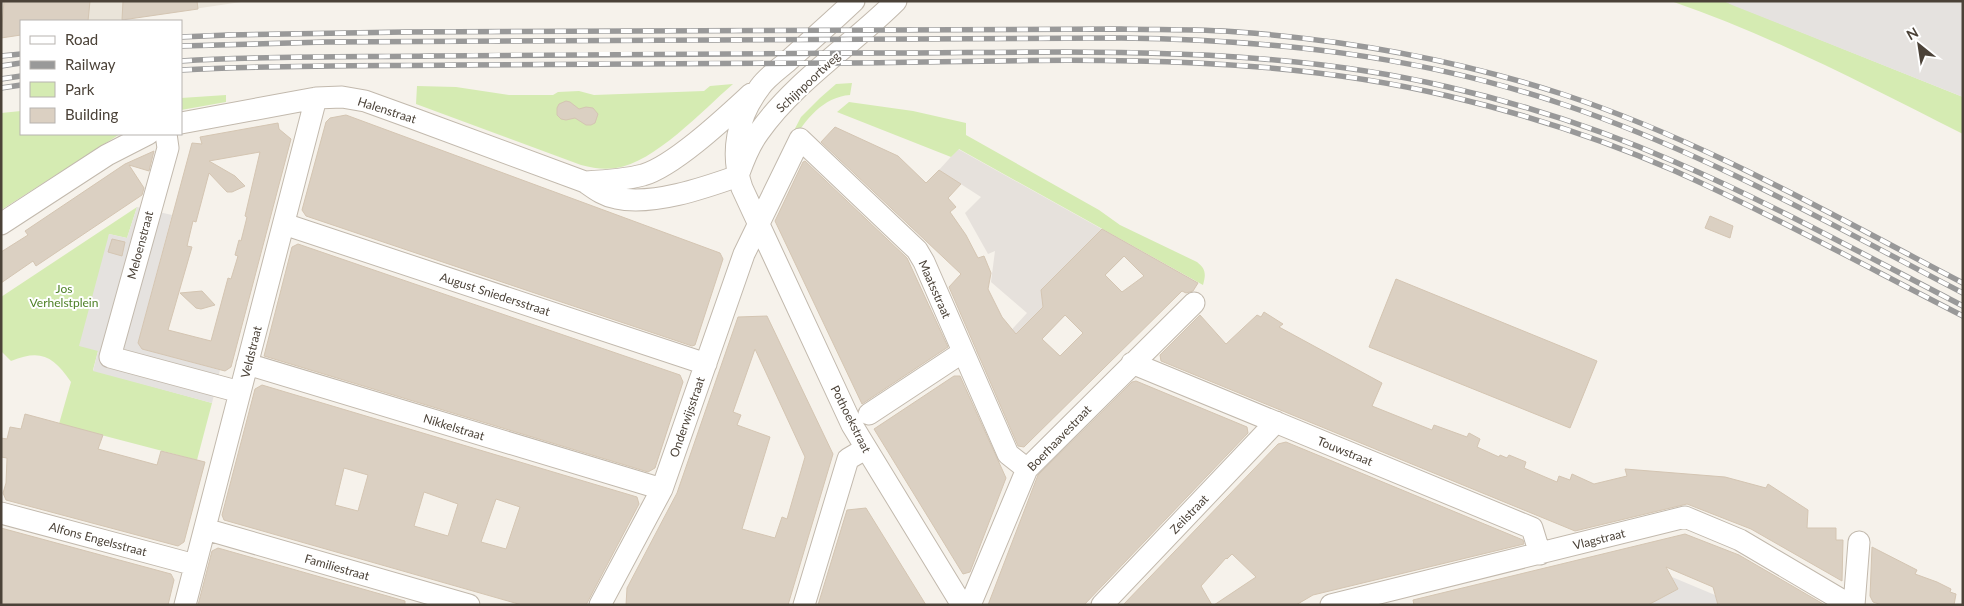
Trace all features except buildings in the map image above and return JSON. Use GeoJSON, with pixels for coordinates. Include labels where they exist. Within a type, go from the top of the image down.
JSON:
{"type":"FeatureCollection","features":[{"type":"Feature","properties":{"kind":"street"},"geometry":{"type":"LineString","coordinates":[[758,224],[738,176],[735,154],[737,136],[748,107],[760,86],[854,1]]}},
{"type":"Feature","properties":{"kind":"street","name":"Schijnpoortweg"},"geometry":{"type":"LineString","coordinates":[[738,176],[750,147],[772,116],[800,87],[896,1]]}},
{"type":"Feature","properties":{"kind":"street","name":"Halenstraat"},"geometry":{"type":"LineString","coordinates":[[585,182],[631,178],[662,167],[700,138],[760,86]]}},
{"type":"Feature","properties":{"kind":"street","name":"Halenstraat"},"geometry":{"type":"LineString","coordinates":[[182,123],[316,98],[342,97],[365,101],[585,182],[606,195],[626,200],[639,200],[693,190],[738,176]]}},
{"type":"Feature","properties":{"kind":"street","name":"Veldstraat"},"geometry":{"type":"LineString","coordinates":[[185,605],[316,98]]}},
{"type":"Feature","properties":{"kind":"street"},"geometry":{"type":"LineString","coordinates":[[1,224],[113,152],[146,135]]}},
{"type":"Feature","properties":{"kind":"street","name":"Meloenstraat"},"geometry":{"type":"LineString","coordinates":[[166,135],[168,148],[110,357],[240,392]]}},
{"type":"Feature","properties":{"kind":"street","name":"Maatsstraat"},"geometry":{"type":"LineString","coordinates":[[758,224],[800,139],[917,250],[924,262],[1008,454],[1027,469]]}},
{"type":"Feature","properties":{"kind":"street","name":"August Sniedersstraat"},"geometry":{"type":"LineString","coordinates":[[284,224],[706,364]]}},
{"type":"Feature","properties":{"kind":"street","name":"Onderwijsstraat"},"geometry":{"type":"LineString","coordinates":[[600,605],[662,489],[744,254],[758,224]]}},
{"type":"Feature","properties":{"kind":"street","name":"Pothoekstraat"},"geometry":{"type":"LineString","coordinates":[[758,224],[852,425],[962,605]]}},
{"type":"Feature","properties":{"kind":"street","name":"Boerhaavestraat"},"geometry":{"type":"LineString","coordinates":[[970,605],[1027,469],[1194,303]]}},
{"type":"Feature","properties":{"kind":"street"},"geometry":{"type":"LineString","coordinates":[[869,414],[963,352]]}},
{"type":"Feature","properties":{"kind":"street","name":"Nikkelstraat"},"geometry":{"type":"LineString","coordinates":[[247,364],[662,489]]}},
{"type":"Feature","properties":{"kind":"street","name":"Touwstraat"},"geometry":{"type":"LineString","coordinates":[[1132,364],[1532,528],[1540,554]]}},
{"type":"Feature","properties":{"kind":"street","name":"Zeilstraat"},"geometry":{"type":"LineString","coordinates":[[1102,605],[1276,422]]}},
{"type":"Feature","properties":{"kind":"street"},"geometry":{"type":"LineString","coordinates":[[804,605],[848,459],[865,449]]}},
{"type":"Feature","properties":{"kind":"street","name":"Alfons Engelsstraat"},"geometry":{"type":"LineString","coordinates":[[1,513],[195,565]]}},
{"type":"Feature","properties":{"kind":"street","name":"Vlagstraat"},"geometry":{"type":"LineString","coordinates":[[1331,605],[1684,517],[1740,540],[1852,605]]}},
{"type":"Feature","properties":{"kind":"street","name":"Familiestraat"},"geometry":{"type":"LineString","coordinates":[[205,529],[469,605]]}},
{"type":"Feature","properties":{"kind":"street"},"geometry":{"type":"LineString","coordinates":[[1852,605],[1858,542]]}},
{"type":"Feature","properties":{"kind":"shaded area"},"geometry":{"type":"Polygon","coordinates":[[[1,1],[248,1],[119,20],[20,20],[20,35],[1,38],[1,1]]]}},
{"type":"Feature","properties":{"kind":"shaded area"},"geometry":{"type":"Polygon","coordinates":[[[1724,1],[1963,1],[1963,97],[1732,5],[1724,1]]]}},
{"type":"Feature","properties":{"kind":"shaded area"},"geometry":{"type":"Polygon","coordinates":[[[958,149],[1134,247],[1042,339],[1050,347],[997,352],[980,360],[976,351],[1004,338],[1027,313],[991,282],[995,251],[988,254],[965,213],[981,197],[939,170],[958,149]]]}},
{"type":"Feature","properties":{"kind":"shaded area"},"geometry":{"type":"Polygon","coordinates":[[[137,207],[172,215],[138,343],[142,349],[220,370],[212,403],[93,371],[98,351],[79,346],[109,234],[127,238],[137,207]]]}},
{"type":"Feature","properties":{"kind":"shaded area"},"geometry":{"type":"Polygon","coordinates":[[[1672,577],[1715,595],[1718,605],[1648,605],[1678,589],[1672,577]]]}},
{"type":"Feature","properties":{"kind":"green space"},"geometry":{"type":"Polygon","coordinates":[[[1671,1],[1724,1],[1963,97],[1963,134],[1856,80],[1783,46],[1671,1]]]}},
{"type":"Feature","properties":{"kind":"green space"},"geometry":{"type":"Polygon","coordinates":[[[852,83],[850,95],[831,100],[823,105],[809,118],[792,142],[789,140],[801,117],[820,98],[836,84],[852,83]]]}},
{"type":"Feature","properties":{"kind":"green space"},"geometry":{"type":"Polygon","coordinates":[[[733,84],[693,121],[662,146],[631,164],[612,169],[581,165],[416,104],[417,86],[456,87],[509,95],[553,95],[558,92],[579,91],[594,95],[704,91],[710,86],[733,84]]]}},
{"type":"Feature","properties":{"kind":"green space"},"geometry":{"type":"Polygon","coordinates":[[[226,95],[226,102],[182,110],[182,98],[226,95]]]}},
{"type":"Feature","properties":{"kind":"green space"},"geometry":{"type":"Polygon","coordinates":[[[849,102],[913,111],[966,123],[966,135],[1099,210],[1120,225],[1197,262],[1204,272],[1203,285],[959,149],[951,157],[837,112],[849,102]]]}},
{"type":"Feature","properties":{"kind":"green space"},"geometry":{"type":"Polygon","coordinates":[[[20,111],[20,135],[118,135],[1,210],[1,113],[20,111]]]}},
{"type":"Feature","properties":{"kind":"green space","name":"Jos Verhelstplein"},"geometry":{"type":"Polygon","coordinates":[[[137,207],[127,238],[109,234],[98,351],[93,370],[212,403],[197,460],[59,424],[71,382],[64,373],[46,357],[21,357],[11,361],[1,351],[1,297],[137,207]]]}},
{"type":"Feature","properties":{"kind":"railway"},"geometry":{"type":"LineString","coordinates":[[182,37],[405,32],[1121,29],[1223,31],[1320,40],[1402,53],[1483,71],[1562,94],[1614,113],[1665,133],[1766,180],[1963,283]]}},
{"type":"Feature","properties":{"kind":"railway"},"geometry":{"type":"LineString","coordinates":[[182,46],[325,42],[1121,38],[1234,42],[1344,53],[1453,73],[1562,104],[1614,123],[1665,144],[1766,191],[1963,293]]}},
{"type":"Feature","properties":{"kind":"railway"},"geometry":{"type":"LineString","coordinates":[[182,61],[274,57],[1077,52],[1227,56],[1301,62],[1375,72],[1448,87],[1506,102],[1563,119],[1647,150],[1712,178],[1784,213],[1963,306]]}},
{"type":"Feature","properties":{"kind":"railway"},"geometry":{"type":"LineString","coordinates":[[1,56],[20,54]]}},
{"type":"Feature","properties":{"kind":"railway"},"geometry":{"type":"LineString","coordinates":[[182,70],[319,66],[1066,60],[1220,64],[1297,70],[1373,81],[1448,96],[1506,111],[1591,138],[1647,159],[1748,205],[1963,316]]}},
{"type":"Feature","properties":{"kind":"railway"},"geometry":{"type":"LineString","coordinates":[[1,66],[20,63]]}},
{"type":"Feature","properties":{"kind":"railway"},"geometry":{"type":"LineString","coordinates":[[1,79],[20,76]]}},
{"type":"Feature","properties":{"kind":"railway"},"geometry":{"type":"LineString","coordinates":[[1,88],[20,85]]}}]}
